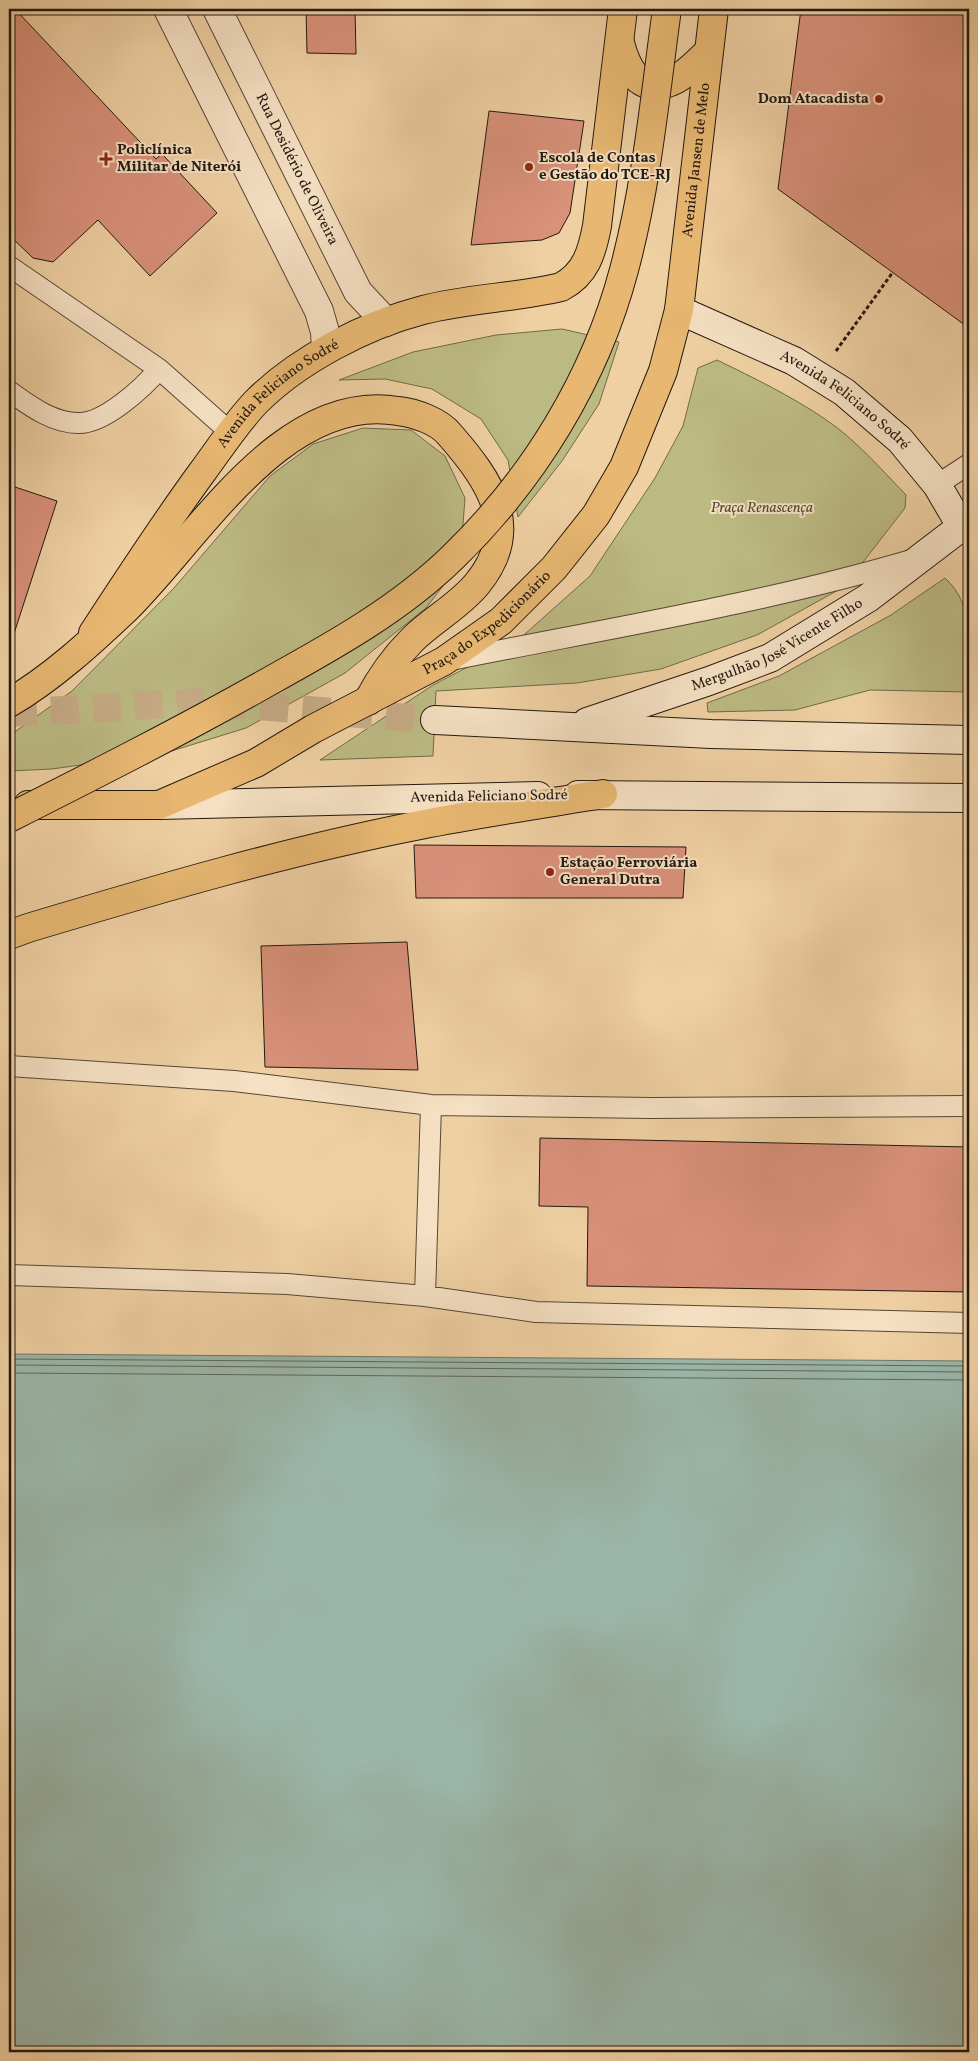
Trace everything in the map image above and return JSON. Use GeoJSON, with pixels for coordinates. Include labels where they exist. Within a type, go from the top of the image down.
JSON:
{"type":"FeatureCollection","features":[{"type":"Feature","properties":{"kind":"main road"},"geometry":{"type":"LineString","coordinates":[[168,9],[319,310],[325,332],[326,349]]}},
{"type":"Feature","properties":{"kind":"main road","name":"Rua Desidério de Oliveira"},"geometry":{"type":"LineString","coordinates":[[217,9],[358,292],[386,322]]}},
{"type":"Feature","properties":{"kind":"main road"},"geometry":{"type":"LineString","coordinates":[[623,9],[619,41],[629,71],[642,82],[653,84],[670,83],[686,72],[707,53]]}},
{"type":"Feature","properties":{"kind":"main road"},"geometry":{"type":"LineString","coordinates":[[9,818],[220,709],[323,651],[387,611],[453,557],[515,490],[556,429],[593,357],[624,272],[641,198],[667,9]]}},
{"type":"Feature","properties":{"kind":"main road","name":"Avenida Jansen de Melo"},"geometry":{"type":"LineString","coordinates":[[679,310],[707,53],[714,9]]}},
{"type":"Feature","properties":{"kind":"main road","name":"Avenida Feliciano Sodré"},"geometry":{"type":"LineString","coordinates":[[85,645],[172,511],[231,433],[257,402],[326,349],[386,322],[423,310],[548,290],[570,282],[586,266],[598,226],[619,41]]}},
{"type":"Feature","properties":{"kind":"main road","name":"Avenida Feliciano Sodré"},"geometry":{"type":"LineString","coordinates":[[679,310],[786,357],[844,392],[900,440],[937,485],[966,529]]}},
{"type":"Feature","properties":{"kind":"main road","name":"Praça do Expedicionário"},"geometry":{"type":"LineString","coordinates":[[159,805],[256,764],[313,729],[444,661],[501,621],[554,568],[596,515],[624,467],[663,370],[679,310]]}},
{"type":"Feature","properties":{"kind":"main road"},"geometry":{"type":"LineString","coordinates":[[9,703],[34,689],[61,668],[128,607],[238,481],[293,436],[343,413],[379,407],[414,413],[447,431],[469,456],[493,495],[502,530],[496,556],[477,585],[414,638],[381,676],[368,701]]}},
{"type":"Feature","properties":{"kind":"main road","name":"Mergulhão José Vicente Filho"},"geometry":{"type":"LineString","coordinates":[[575,727],[770,658],[868,598],[921,557],[966,529]]}},
{"type":"Feature","properties":{"kind":"main road","name":"Mergulhão José Vicente Filho"},"geometry":{"type":"LineString","coordinates":[[434,720],[711,734],[969,740]]}},
{"type":"Feature","properties":{"kind":"main road"},"geometry":{"type":"LineString","coordinates":[[9,935],[208,874],[320,847],[421,824],[603,794]]}},
{"type":"Feature","properties":{"kind":"main road","name":"Avenida Feliciano Sodré"},"geometry":{"type":"LineString","coordinates":[[9,806],[159,805],[603,794],[969,798]]}},
{"type":"Feature","properties":{"kind":"lane"},"geometry":{"type":"LineString","coordinates":[[9,266],[159,369],[231,433]]}},
{"type":"Feature","properties":{"kind":"lane"},"geometry":{"type":"LineString","coordinates":[[9,391],[33,408],[61,421],[79,424],[97,419],[124,402],[159,369]]}},
{"type":"Feature","properties":{"kind":"lane"},"geometry":{"type":"LineString","coordinates":[[937,485],[969,464]]}},
{"type":"Feature","properties":{"kind":"lane"},"geometry":{"type":"LineString","coordinates":[[444,661],[738,603],[864,574],[921,557]]}},
{"type":"Feature","properties":{"kind":"lane"},"geometry":{"type":"LineString","coordinates":[[9,1066],[234,1081],[431,1105],[651,1108],[969,1106]]}},
{"type":"Feature","properties":{"kind":"lane"},"geometry":{"type":"LineString","coordinates":[[425,1296],[431,1105]]}},
{"type":"Feature","properties":{"kind":"lane"},"geometry":{"type":"LineString","coordinates":[[9,1275],[287,1284],[425,1296],[536,1312],[969,1323]]}},
{"type":"Feature","properties":{"kind":"path"},"geometry":{"type":"LineString","coordinates":[[818,376],[893,272]]}},
{"type":"Feature","properties":{"kind":"green space"},"geometry":{"type":"Polygon","coordinates":[[[562,329],[619,342],[599,404],[562,461],[518,517],[508,460],[481,419],[432,389],[385,379],[339,380],[413,352],[496,335],[562,329]]]}},
{"type":"Feature","properties":{"kind":"green space","name":"Praça Renascença"},"geometry":{"type":"Polygon","coordinates":[[[717,360],[786,395],[825,419],[857,445],[906,495],[905,508],[860,566],[851,583],[757,635],[661,669],[577,683],[436,691],[433,756],[320,760],[433,685],[516,642],[590,576],[655,478],[683,426],[698,368],[717,360]]]}},
{"type":"Feature","properties":{"kind":"green space"},"geometry":{"type":"Polygon","coordinates":[[[363,428],[411,430],[445,456],[465,498],[463,524],[446,582],[426,608],[345,673],[246,728],[165,753],[52,769],[9,771],[9,736],[72,691],[174,588],[270,476],[313,444],[363,428]]]}},
{"type":"Feature","properties":{"kind":"green space"},"geometry":{"type":"Polygon","coordinates":[[[945,578],[955,590],[967,617],[970,646],[969,692],[870,690],[795,710],[708,712],[707,703],[779,676],[891,615],[945,578]]]}},
{"type":"Feature","properties":{"kind":"water"},"geometry":{"type":"Polygon","coordinates":[[[9,1354],[969,1361],[969,2052],[9,2052],[9,1354]]]}},
{"type":"Feature","properties":{"kind":"building"},"geometry":{"type":"Polygon","coordinates":[[[9,9],[15,9],[156,159],[162,154],[217,213],[150,276],[98,220],[53,262],[33,258],[9,235],[9,230],[15,223],[9,218],[9,9]]]}},
{"type":"Feature","properties":{"kind":"building"},"geometry":{"type":"Polygon","coordinates":[[[306,9],[355,9],[356,54],[307,53],[306,9]]]}},
{"type":"Feature","properties":{"kind":"building","name":"Dom Atacadista"},"geometry":{"type":"Polygon","coordinates":[[[801,9],[969,9],[969,328],[778,189],[801,9]]]}},
{"type":"Feature","properties":{"kind":"building","name":"Escola de Contas e Gestão do TCE-RJ"},"geometry":{"type":"Polygon","coordinates":[[[489,111],[584,121],[570,213],[559,233],[542,240],[471,245],[489,111]]]}},
{"type":"Feature","properties":{"kind":"building"},"geometry":{"type":"Polygon","coordinates":[[[9,485],[57,501],[9,649],[9,485]]]}},
{"type":"Feature","properties":{"kind":"building","name":"Estação Ferroviária General Dutra"},"geometry":{"type":"Polygon","coordinates":[[[414,845],[686,847],[683,898],[416,898],[414,845]]]}},
{"type":"Feature","properties":{"kind":"building"},"geometry":{"type":"Polygon","coordinates":[[[407,942],[418,1070],[265,1067],[261,946],[407,942]]]}},
{"type":"Feature","properties":{"kind":"building"},"geometry":{"type":"Polygon","coordinates":[[[540,1138],[969,1147],[969,1292],[587,1286],[588,1207],[539,1206],[540,1138]]]}},
{"type":"Feature","properties":{"kind":"tunnel"},"geometry":{"type":"LineString","coordinates":[[9,713],[206,702],[435,720]]}},
{"type":"Feature","properties":{"kind":"place","name":"Dom Atacadista"},"geometry":{"type":"Point","coordinates":[879,99]}},
{"type":"Feature","properties":{"kind":"place","name":"Policlínica Militar de Niterói"},"geometry":{"type":"Point","coordinates":[106,159]}},
{"type":"Feature","properties":{"kind":"place","name":"Escola de Contas e Gestão do TCE-RJ"},"geometry":{"type":"Point","coordinates":[529,167]}},
{"type":"Feature","properties":{"kind":"place","name":"Estação Ferroviária General Dutra"},"geometry":{"type":"Point","coordinates":[550,872]}}]}
